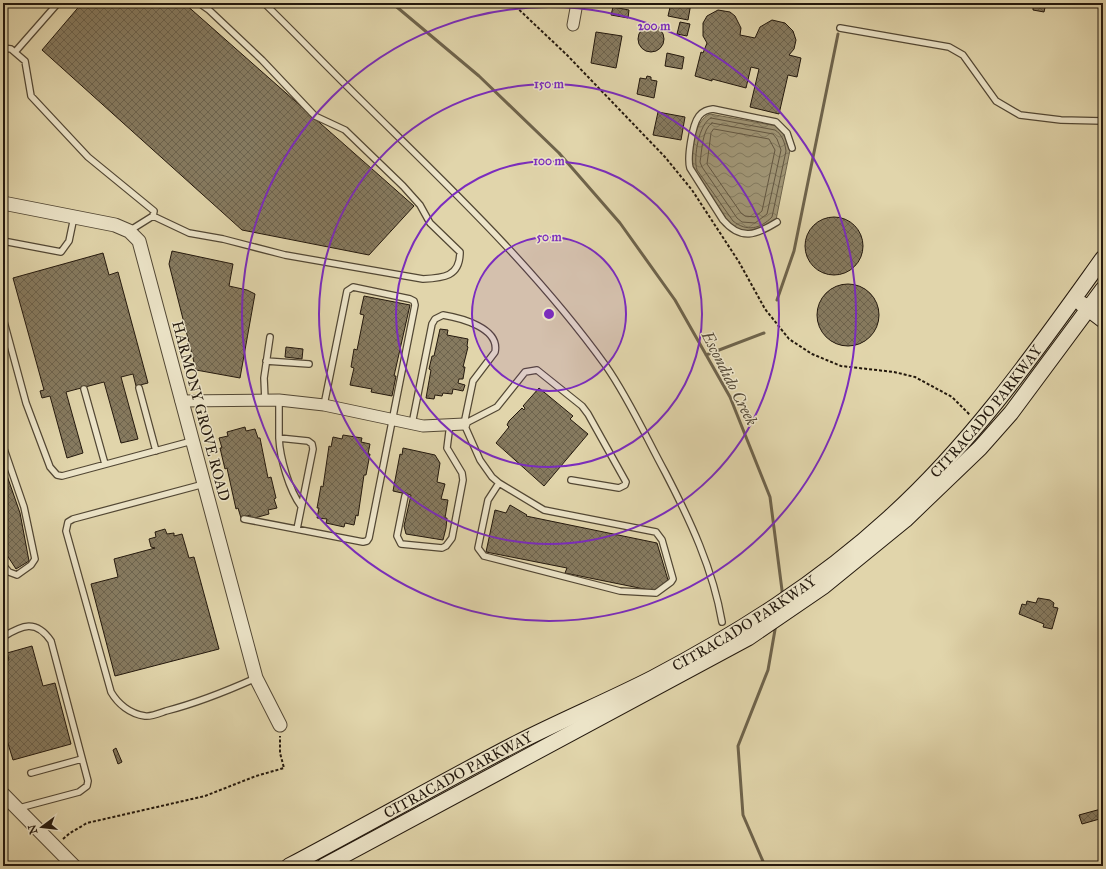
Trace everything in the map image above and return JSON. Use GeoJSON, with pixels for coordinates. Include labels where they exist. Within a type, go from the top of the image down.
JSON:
{"type":"FeatureCollection","features":[{"type":"Feature","properties":{"kind":"main road","name":"CITRACADO PARKWAY"},"geometry":{"type":"LineString","coordinates":[[862,549],[890,517],[956,451],[1011,385],[1103,258]]}},
{"type":"Feature","properties":{"kind":"main road","name":"CITRACADO PARKWAY"},"geometry":{"type":"LineString","coordinates":[[324,866],[745,633],[818,577],[862,549],[910,515],[980,448],[1011,412],[1103,289]]}},
{"type":"Feature","properties":{"kind":"main road"},"geometry":{"type":"LineString","coordinates":[[1074,298],[1103,320]]}},
{"type":"Feature","properties":{"kind":"main road","name":"CITRACADO PARKWAY"},"geometry":{"type":"LineString","coordinates":[[289,866],[306,862],[516,744],[745,633]]}},
{"type":"Feature","properties":{"kind":"street"},"geometry":{"type":"LineString","coordinates":[[573,25],[577,3]]}},
{"type":"Feature","properties":{"kind":"street"},"geometry":{"type":"LineString","coordinates":[[3,203],[115,225],[129,231]]}},
{"type":"Feature","properties":{"kind":"street","name":"HARMONY GROVE ROAD"},"geometry":{"type":"LineString","coordinates":[[129,231],[139,241],[256,678],[280,725]]}},
{"type":"Feature","properties":{"kind":"street"},"geometry":{"type":"LineString","coordinates":[[181,401],[279,400],[324,405],[423,426],[464,424]]}},
{"type":"Feature","properties":{"kind":"street"},"geometry":{"type":"LineString","coordinates":[[3,794],[74,866]]}},
{"type":"Feature","properties":{"kind":"lane"},"geometry":{"type":"LineString","coordinates":[[15,52],[58,3]]}},
{"type":"Feature","properties":{"kind":"lane"},"geometry":{"type":"LineString","coordinates":[[153,216],[189,233],[223,239],[285,255],[423,279],[445,277],[452,273],[460,263],[460,252],[430,223],[420,205],[404,186],[345,130],[315,116],[262,60],[209,10],[199,3]]}},
{"type":"Feature","properties":{"kind":"lane"},"geometry":{"type":"LineString","coordinates":[[264,3],[414,152],[518,259],[572,323],[607,368],[645,434],[694,532],[717,596],[722,622]]}},
{"type":"Feature","properties":{"kind":"lane"},"geometry":{"type":"LineString","coordinates":[[840,28],[949,47],[963,55],[996,101],[1020,115],[1061,120],[1103,121]]}},
{"type":"Feature","properties":{"kind":"lane"},"geometry":{"type":"LineString","coordinates":[[3,48],[11,49],[25,61],[31,96],[88,157],[154,210],[153,216],[129,231]]}},
{"type":"Feature","properties":{"kind":"lane"},"geometry":{"type":"LineString","coordinates":[[777,222],[755,234],[738,232],[726,223],[690,168],[689,159],[694,126],[700,115],[705,110],[713,109],[776,122],[787,133],[792,148]]}},
{"type":"Feature","properties":{"kind":"lane"},"geometry":{"type":"LineString","coordinates":[[3,241],[61,252],[69,241],[74,216]]}},
{"type":"Feature","properties":{"kind":"lane"},"geometry":{"type":"LineString","coordinates":[[244,519],[363,542],[367,541],[369,538],[415,305],[414,301],[410,298],[353,287],[347,291],[324,405]]}},
{"type":"Feature","properties":{"kind":"lane"},"geometry":{"type":"LineString","coordinates":[[412,424],[432,324],[443,315],[468,320],[491,335],[496,346],[495,352],[473,381],[464,424],[480,460],[492,477],[499,483],[544,510],[656,532],[662,540],[673,578],[671,582],[656,593],[620,591],[484,556],[480,553],[478,548],[486,507],[488,500],[499,483]]}},
{"type":"Feature","properties":{"kind":"lane"},"geometry":{"type":"LineString","coordinates":[[3,318],[26,403],[50,467],[57,475],[62,476],[192,441]]}},
{"type":"Feature","properties":{"kind":"lane"},"geometry":{"type":"LineString","coordinates":[[265,400],[266,361],[270,336]]}},
{"type":"Feature","properties":{"kind":"lane"},"geometry":{"type":"LineString","coordinates":[[266,361],[309,364]]}},
{"type":"Feature","properties":{"kind":"lane"},"geometry":{"type":"LineString","coordinates":[[464,424],[496,407],[525,372],[537,370],[582,406],[626,482],[625,485],[619,488],[571,480]]}},
{"type":"Feature","properties":{"kind":"lane"},"geometry":{"type":"LineString","coordinates":[[84,388],[105,464]]}},
{"type":"Feature","properties":{"kind":"lane"},"geometry":{"type":"LineString","coordinates":[[139,388],[156,451]]}},
{"type":"Feature","properties":{"kind":"lane"},"geometry":{"type":"LineString","coordinates":[[279,400],[280,446],[292,491],[301,506]]}},
{"type":"Feature","properties":{"kind":"lane"},"geometry":{"type":"LineString","coordinates":[[404,496],[397,536],[401,544],[442,548],[446,546],[452,538],[463,480],[462,473],[447,448],[450,424]]}},
{"type":"Feature","properties":{"kind":"lane"},"geometry":{"type":"LineString","coordinates":[[279,438],[308,441],[312,444],[313,449],[297,529]]}},
{"type":"Feature","properties":{"kind":"lane"},"geometry":{"type":"LineString","coordinates":[[3,446],[24,507],[35,559],[31,565],[17,575],[9,572],[3,565]]}},
{"type":"Feature","properties":{"kind":"lane"},"geometry":{"type":"LineString","coordinates":[[204,484],[73,519],[68,522],[66,531],[111,692],[116,701],[125,708],[135,714],[146,717],[188,705],[256,678]]}},
{"type":"Feature","properties":{"kind":"lane"},"geometry":{"type":"LineString","coordinates":[[3,637],[16,628],[26,626],[41,629],[51,641],[88,781],[84,790],[17,809]]}},
{"type":"Feature","properties":{"kind":"lane"},"geometry":{"type":"LineString","coordinates":[[31,773],[82,759]]}},
{"type":"Feature","properties":{"kind":"path"},"geometry":{"type":"LineString","coordinates":[[55,847],[70,833],[87,824],[205,796],[256,776],[284,768],[280,753],[280,725]]}},
{"type":"Feature","properties":{"kind":"water"},"geometry":{"type":"Polygon","coordinates":[[[710,114],[777,126],[787,140],[790,150],[776,220],[764,228],[748,232],[742,231],[730,224],[693,171],[691,157],[696,131],[704,118],[710,114]]]}},
{"type":"Feature","properties":{"kind":"building"},"geometry":{"type":"Polygon","coordinates":[[[82,3],[184,3],[414,206],[369,255],[242,230],[42,50],[82,3]]]}},
{"type":"Feature","properties":{"kind":"building"},"geometry":{"type":"Polygon","coordinates":[[[671,3],[691,3],[688,20],[668,16],[671,3]]]}},
{"type":"Feature","properties":{"kind":"building"},"geometry":{"type":"Polygon","coordinates":[[[1033,3],[1046,3],[1044,12],[1033,10],[1033,3]]]}},
{"type":"Feature","properties":{"kind":"building"},"geometry":{"type":"Polygon","coordinates":[[[613,7],[629,10],[628,18],[611,15],[613,7]]]}},
{"type":"Feature","properties":{"kind":"building"},"geometry":{"type":"Polygon","coordinates":[[[718,10],[730,12],[735,16],[741,28],[740,35],[755,38],[760,27],[772,20],[785,23],[793,31],[796,40],[794,49],[789,55],[801,58],[797,77],[788,75],[779,114],[750,107],[759,69],[751,67],[746,88],[695,76],[701,52],[703,53],[707,43],[703,36],[703,23],[707,16],[718,10]]]}},
{"type":"Feature","properties":{"kind":"building"},"geometry":{"type":"Polygon","coordinates":[[[680,22],[690,24],[687,36],[677,34],[680,22]]]}},
{"type":"Feature","properties":{"kind":"building"},"geometry":{"type":"Polygon","coordinates":[[[651,26],[660,30],[664,39],[660,48],[651,52],[642,48],[638,39],[642,30],[651,26]]]}},
{"type":"Feature","properties":{"kind":"building"},"geometry":{"type":"Polygon","coordinates":[[[596,32],[622,36],[616,68],[591,63],[596,32]]]}},
{"type":"Feature","properties":{"kind":"building"},"geometry":{"type":"Polygon","coordinates":[[[667,53],[684,57],[682,69],[665,66],[667,53]]]}},
{"type":"Feature","properties":{"kind":"building"},"geometry":{"type":"Polygon","coordinates":[[[647,76],[651,77],[651,80],[657,81],[654,98],[637,94],[640,78],[646,79],[647,76]]]}},
{"type":"Feature","properties":{"kind":"building"},"geometry":{"type":"Polygon","coordinates":[[[658,112],[685,117],[681,140],[653,135],[658,112]]]}},
{"type":"Feature","properties":{"kind":"building"},"geometry":{"type":"Polygon","coordinates":[[[834,217],[845,219],[858,230],[861,235],[863,246],[861,257],[850,270],[845,273],[834,275],[823,273],[810,262],[807,257],[805,246],[807,235],[818,222],[823,219],[834,217]]]}},
{"type":"Feature","properties":{"kind":"building"},"geometry":{"type":"Polygon","coordinates":[[[172,251],[233,264],[229,286],[247,290],[255,294],[240,378],[196,370],[169,264],[172,251]]]}},
{"type":"Feature","properties":{"kind":"building"},"geometry":{"type":"Polygon","coordinates":[[[103,253],[109,275],[118,272],[148,383],[136,386],[133,374],[121,377],[138,439],[121,443],[104,382],[66,392],[83,453],[67,458],[50,396],[42,398],[40,391],[44,390],[13,278],[103,253]]]}},
{"type":"Feature","properties":{"kind":"building"},"geometry":{"type":"Polygon","coordinates":[[[848,284],[865,289],[870,293],[874,298],[879,315],[874,332],[870,337],[865,341],[848,346],[831,341],[826,337],[822,332],[817,315],[822,298],[826,293],[831,289],[848,284]]]}},
{"type":"Feature","properties":{"kind":"building"},"geometry":{"type":"Polygon","coordinates":[[[364,296],[410,305],[394,376],[396,376],[392,396],[371,392],[372,389],[350,385],[354,368],[351,367],[354,349],[357,350],[364,315],[360,314],[364,296]]]}},
{"type":"Feature","properties":{"kind":"building"},"geometry":{"type":"Polygon","coordinates":[[[440,329],[448,330],[447,335],[468,339],[468,347],[463,367],[465,367],[463,379],[459,379],[458,383],[465,385],[463,391],[453,389],[452,394],[443,393],[442,396],[435,395],[434,399],[426,398],[431,370],[429,369],[432,356],[434,356],[440,329]]]}},
{"type":"Feature","properties":{"kind":"building"},"geometry":{"type":"Polygon","coordinates":[[[286,347],[303,349],[302,359],[285,357],[286,347]]]}},
{"type":"Feature","properties":{"kind":"building"},"geometry":{"type":"Polygon","coordinates":[[[539,388],[573,416],[570,419],[588,434],[544,486],[496,443],[509,427],[507,425],[509,421],[522,408],[524,410],[525,408],[523,406],[539,388]]]}},
{"type":"Feature","properties":{"kind":"building"},"geometry":{"type":"Polygon","coordinates":[[[245,427],[246,431],[255,429],[258,438],[260,438],[268,478],[271,477],[276,498],[274,499],[277,508],[268,510],[269,514],[251,519],[250,515],[241,518],[238,508],[236,509],[227,468],[225,469],[219,438],[228,436],[227,432],[245,427]]]}},
{"type":"Feature","properties":{"kind":"building"},"geometry":{"type":"Polygon","coordinates":[[[343,435],[362,438],[361,442],[370,444],[368,454],[370,454],[366,475],[364,475],[358,516],[356,515],[354,525],[345,523],[344,527],[326,523],[327,519],[317,518],[319,508],[317,508],[321,486],[323,487],[329,446],[331,447],[333,437],[342,439],[343,435]]]}},
{"type":"Feature","properties":{"kind":"building"},"geometry":{"type":"Polygon","coordinates":[[[403,448],[435,455],[440,463],[437,482],[445,484],[441,499],[448,500],[445,518],[447,518],[446,528],[443,540],[406,534],[404,526],[411,495],[393,491],[400,454],[402,455],[403,448]]]}},
{"type":"Feature","properties":{"kind":"building"},"geometry":{"type":"Polygon","coordinates":[[[3,464],[20,513],[29,561],[16,569],[3,549],[3,464]]]}},
{"type":"Feature","properties":{"kind":"building"},"geometry":{"type":"Polygon","coordinates":[[[510,505],[527,515],[526,516],[657,543],[668,580],[654,591],[565,573],[567,568],[486,552],[495,510],[506,513],[510,505]]]}},
{"type":"Feature","properties":{"kind":"building"},"geometry":{"type":"Polygon","coordinates":[[[165,529],[167,534],[174,533],[174,536],[182,534],[189,558],[194,557],[219,649],[115,676],[91,584],[118,577],[114,559],[155,548],[151,547],[149,539],[156,537],[155,532],[165,529]]]}},
{"type":"Feature","properties":{"kind":"building"},"geometry":{"type":"Polygon","coordinates":[[[1038,598],[1050,600],[1054,603],[1053,607],[1058,608],[1052,629],[1043,627],[1044,624],[1019,614],[1022,604],[1026,605],[1027,601],[1036,603],[1038,598]]]}},
{"type":"Feature","properties":{"kind":"building"},"geometry":{"type":"Polygon","coordinates":[[[32,646],[43,686],[55,683],[71,744],[13,760],[6,737],[3,738],[3,662],[9,660],[7,653],[32,646]]]}},
{"type":"Feature","properties":{"kind":"building"},"geometry":{"type":"Polygon","coordinates":[[[116,748],[122,762],[118,764],[113,750],[116,748]]]}},
{"type":"Feature","properties":{"kind":"building"},"geometry":{"type":"Polygon","coordinates":[[[1101,809],[1103,818],[1082,824],[1079,815],[1101,809]]]}},
{"type":"Feature","properties":{"kind":"waterway","name":"Escondido Creek"},"geometry":{"type":"LineString","coordinates":[[392,3],[479,76],[559,153],[620,223],[675,300],[730,397],[770,497],[782,595]]}},
{"type":"Feature","properties":{"kind":"waterway"},"geometry":{"type":"LineString","coordinates":[[777,300],[794,251],[838,34]]}},
{"type":"Feature","properties":{"kind":"waterway"},"geometry":{"type":"LineString","coordinates":[[706,355],[764,333]]}},
{"type":"Feature","properties":{"kind":"waterway","name":"Escondido Creek"},"geometry":{"type":"LineString","coordinates":[[765,866],[743,815],[738,746],[768,670],[776,624]]}}]}
